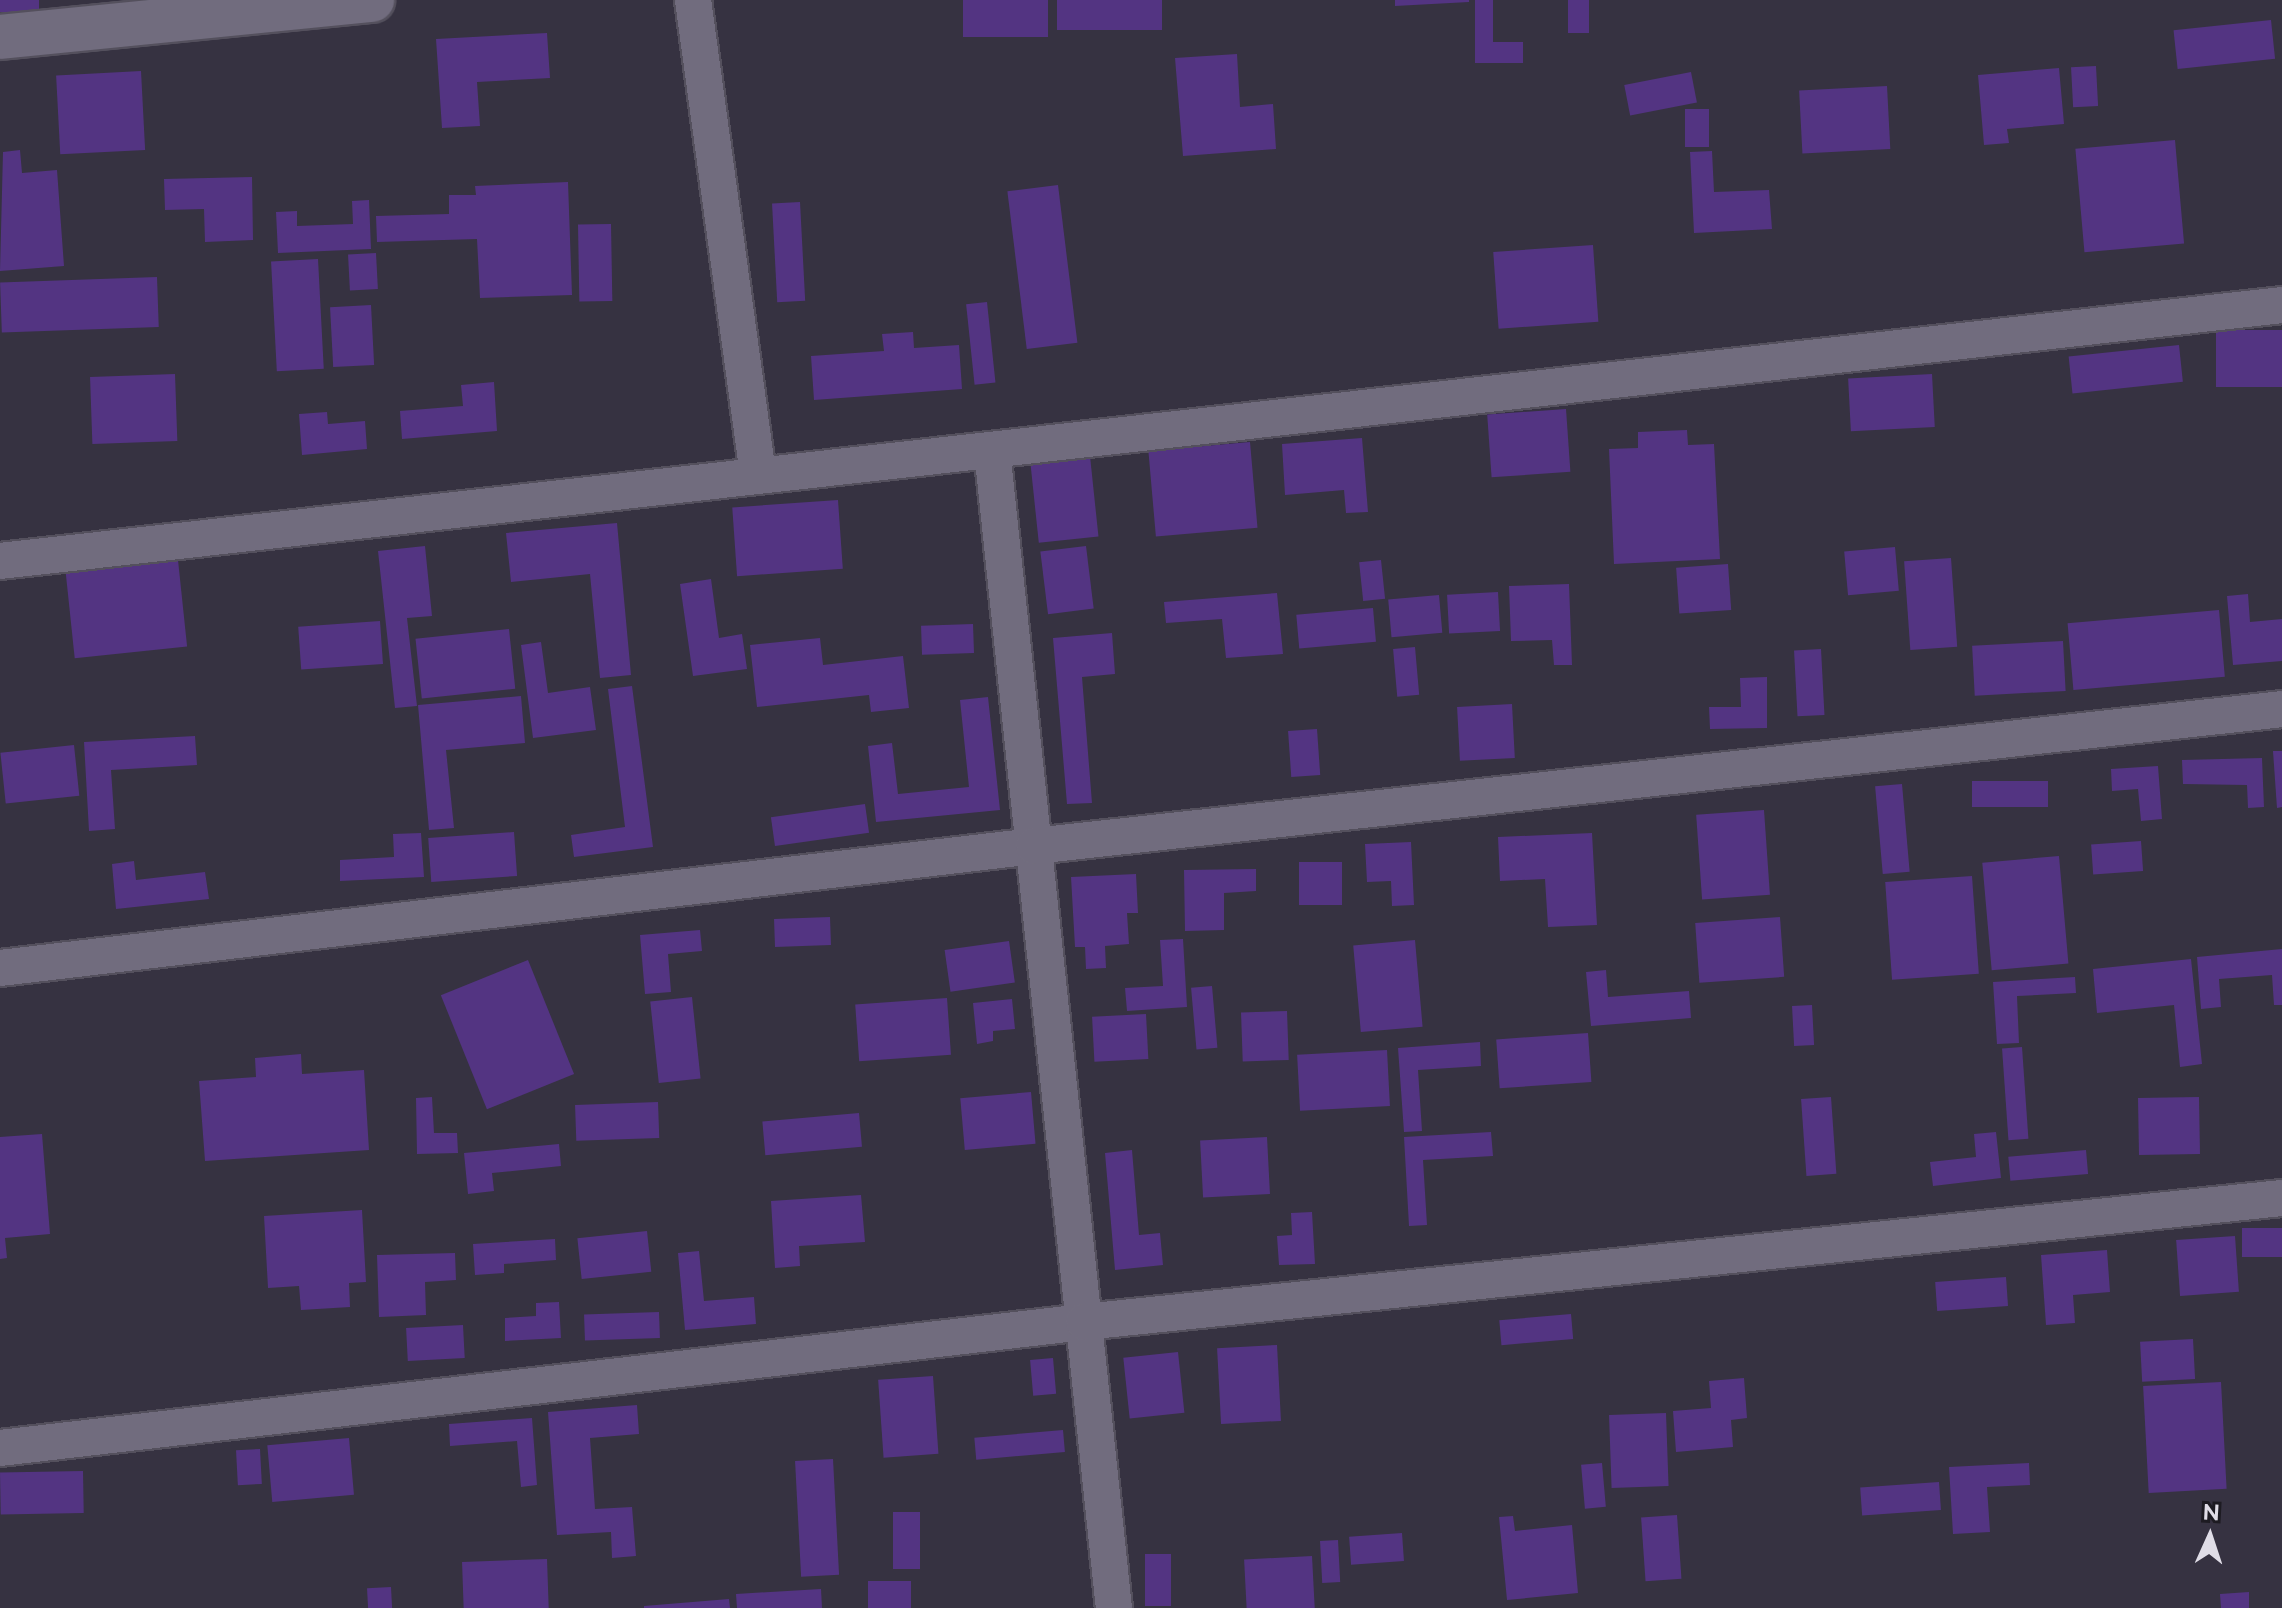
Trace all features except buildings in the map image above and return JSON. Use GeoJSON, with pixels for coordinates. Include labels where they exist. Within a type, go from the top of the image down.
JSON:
{"type":"FeatureCollection","features":[{"type":"Feature","properties":{"kind":"main road"},"geometry":{"type":"LineString","coordinates":[[0,37],[372,0]]}},
{"type":"Feature","properties":{"kind":"street"},"geometry":{"type":"LineString","coordinates":[[693,0],[758,476]]}},
{"type":"Feature","properties":{"kind":"street"},"geometry":{"type":"LineString","coordinates":[[0,561],[2282,305]]}},
{"type":"Feature","properties":{"kind":"street"},"geometry":{"type":"LineString","coordinates":[[992,450],[1114,1608]]}},
{"type":"Feature","properties":{"kind":"street"},"geometry":{"type":"LineString","coordinates":[[0,968],[1034,846],[2282,709]]}},
{"type":"Feature","properties":{"kind":"street"},"geometry":{"type":"LineString","coordinates":[[0,1448],[1084,1322],[2282,1198]]}}]}
